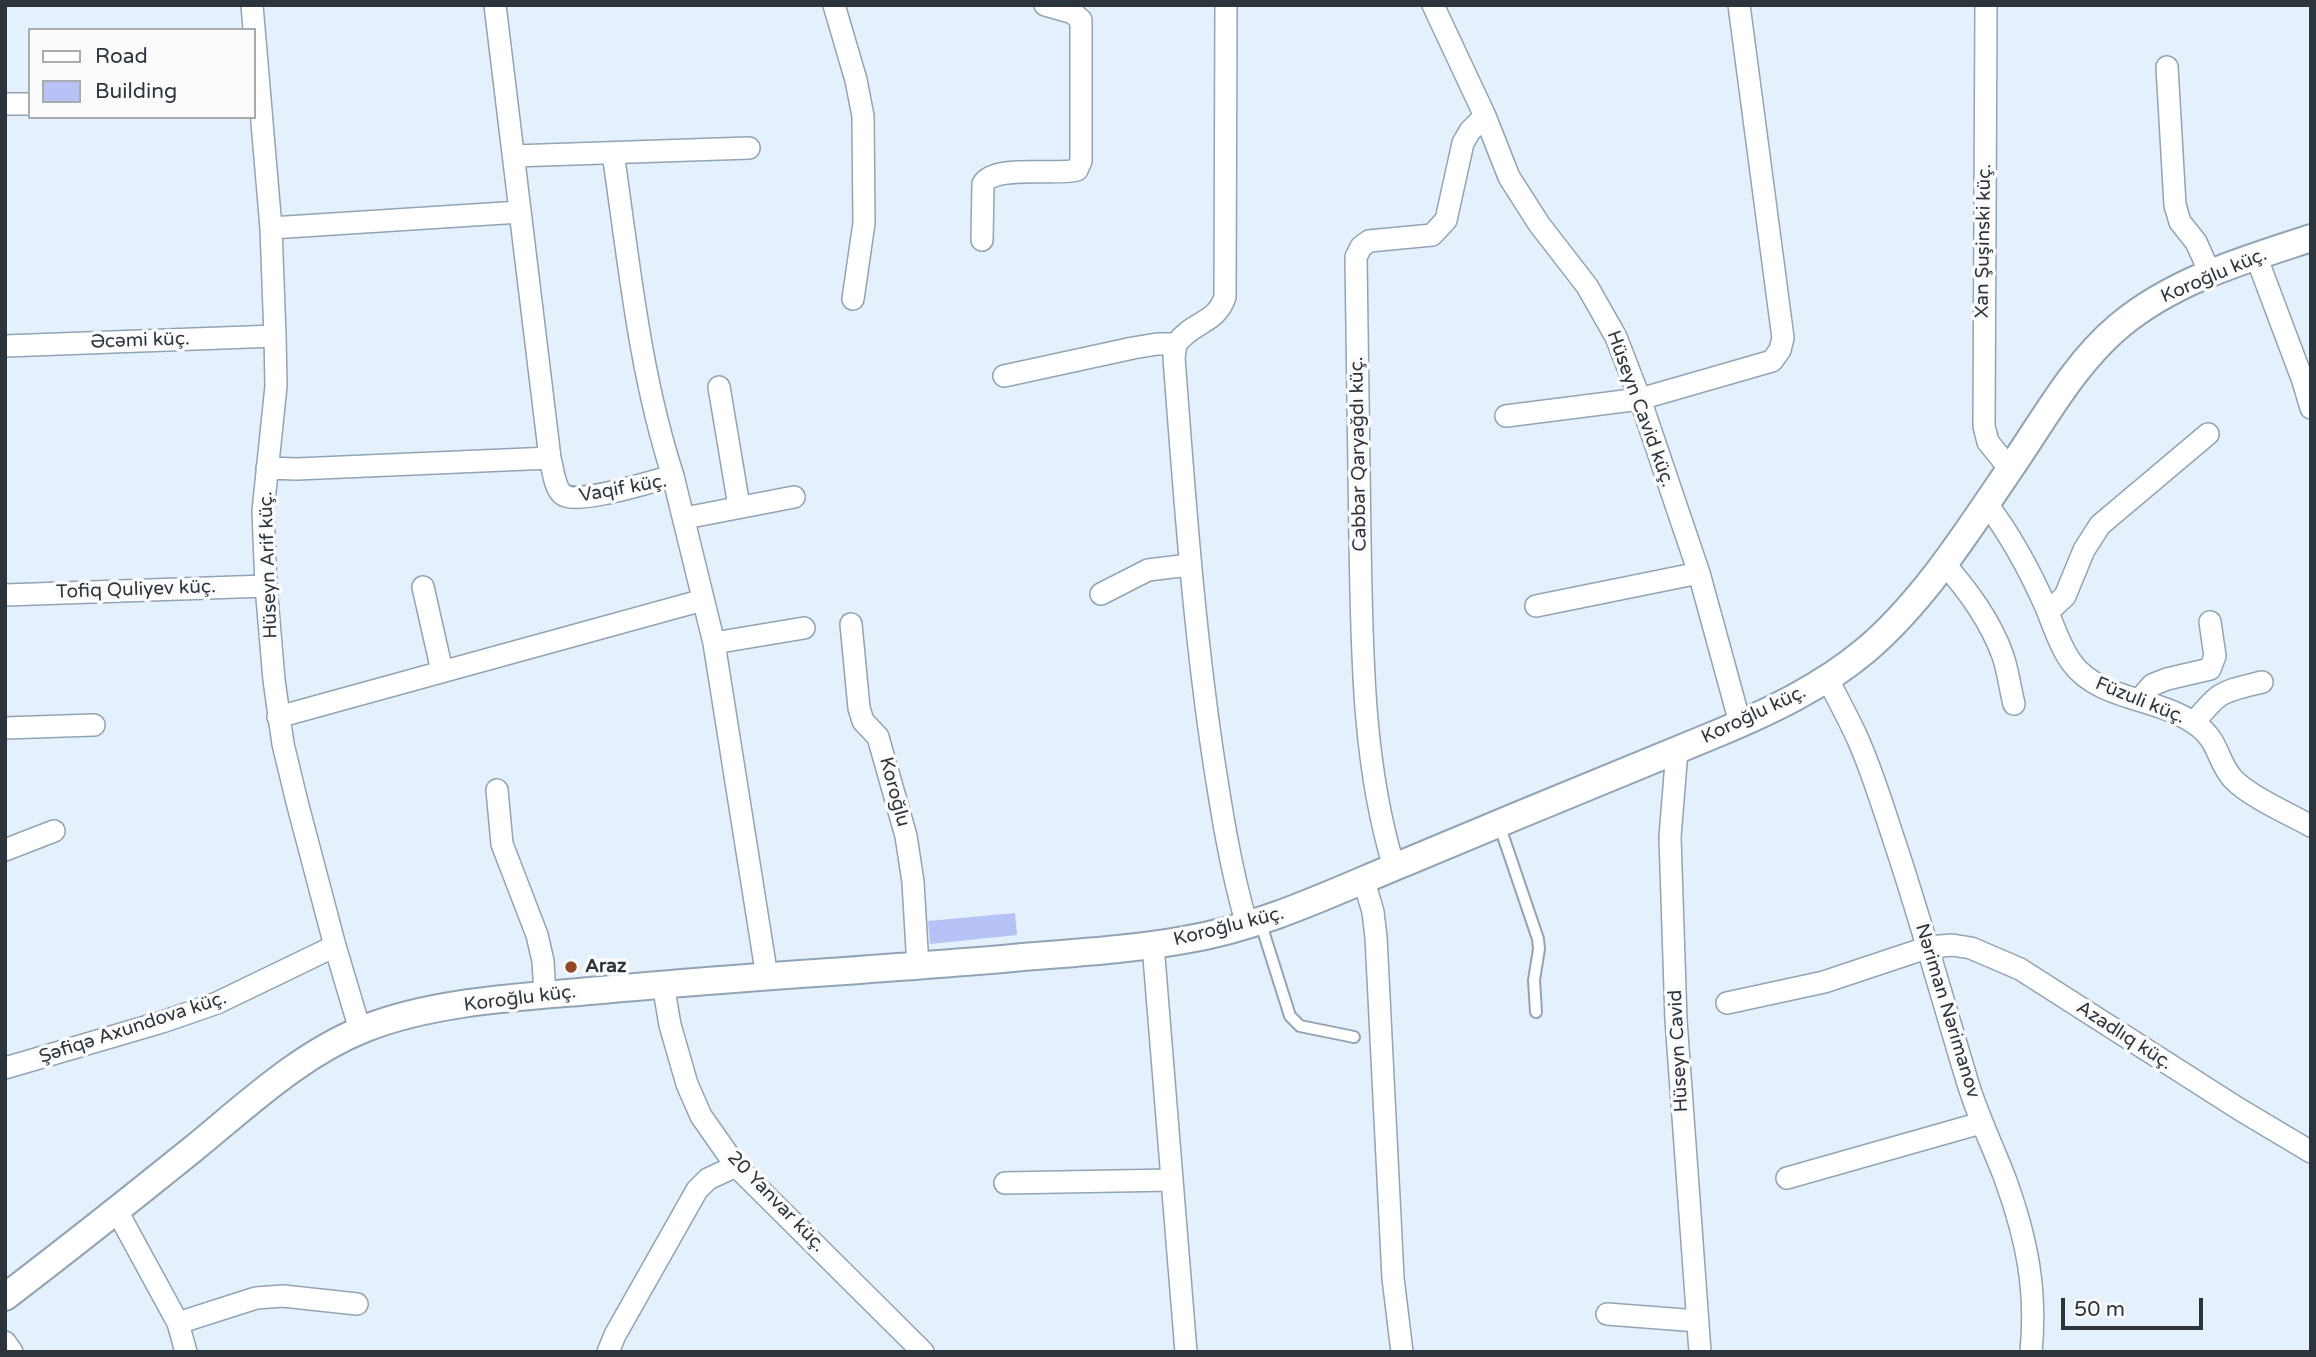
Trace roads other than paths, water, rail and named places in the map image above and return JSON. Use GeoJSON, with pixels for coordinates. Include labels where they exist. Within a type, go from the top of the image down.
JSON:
{"type":"FeatureCollection","features":[{"type":"Feature","properties":{"kind":"street","name":"Hüseyn Arif küç."},"geometry":{"type":"LineString","coordinates":[[252,5],[254,28]]}},
{"type":"Feature","properties":{"kind":"street","name":"Vaqif küç."},"geometry":{"type":"LineString","coordinates":[[495,5],[550,458],[560,492],[569,499],[585,498],[673,477],[713,643],[767,977]]}},
{"type":"Feature","properties":{"kind":"street"},"geometry":{"type":"LineString","coordinates":[[834,5],[856,80],[863,116],[864,223],[853,299]]}},
{"type":"Feature","properties":{"kind":"street"},"geometry":{"type":"LineString","coordinates":[[982,240],[983,184],[987,178],[1000,173],[1066,173],[1077,170],[1081,160],[1081,20],[1073,13],[1045,5]]}},
{"type":"Feature","properties":{"kind":"street"},"geometry":{"type":"LineString","coordinates":[[1226,5],[1225,297],[1222,308],[1215,315],[1185,332],[1176,344],[1174,358],[1189,565],[1204,691],[1233,875],[1253,923]]}},
{"type":"Feature","properties":{"kind":"street","name":"Hüseyn Cavid küç."},"geometry":{"type":"LineString","coordinates":[[1433,5],[1485,116],[1509,177],[1539,225],[1587,286],[1616,337],[1699,573],[1740,723]]}},
{"type":"Feature","properties":{"kind":"street"},"geometry":{"type":"LineString","coordinates":[[1506,416],[1640,399],[1772,361],[1780,351],[1783,338],[1739,5]]}},
{"type":"Feature","properties":{"kind":"street","name":"Xan Şuşinski küç."},"geometry":{"type":"LineString","coordinates":[[1986,5],[1984,426],[1989,442],[2010,469]]}},
{"type":"Feature","properties":{"kind":"street","name":"Hüseyn Arif küç."},"geometry":{"type":"LineString","coordinates":[[256,52],[271,228],[275,336],[276,386],[263,511],[278,718],[297,802],[360,1030]]}},
{"type":"Feature","properties":{"kind":"street"},"geometry":{"type":"LineString","coordinates":[[2167,66],[2175,205],[2180,222],[2196,242],[2210,273]]}},
{"type":"Feature","properties":{"kind":"street"},"geometry":{"type":"LineString","coordinates":[[5,104],[28,104]]}},
{"type":"Feature","properties":{"kind":"street","name":"Cabbar Qaryağdı küç."},"geometry":{"type":"LineString","coordinates":[[1394,867],[1384,834],[1367,715],[1361,580],[1356,257],[1361,247],[1369,241],[1432,234],[1440,228],[1446,220],[1463,143],[1470,131],[1485,116]]}},
{"type":"Feature","properties":{"kind":"street"},"geometry":{"type":"LineString","coordinates":[[514,156],[748,148]]}},
{"type":"Feature","properties":{"kind":"street"},"geometry":{"type":"LineString","coordinates":[[613,153],[644,367],[657,428],[673,477]]}},
{"type":"Feature","properties":{"kind":"street"},"geometry":{"type":"LineString","coordinates":[[271,228],[520,212]]}},
{"type":"Feature","properties":{"kind":"street","name":"Koroğlu küç."},"geometry":{"type":"LineString","coordinates":[[5,1297],[117,1211],[286,1074],[328,1046],[360,1030],[429,1011],[488,1001],[663,985],[918,967],[1186,940],[1285,914],[1740,723],[1800,695],[1827,678],[1876,640],[1912,604],[1987,504],[2078,370],[2106,337],[2141,309],[2175,288],[2256,256],[2311,239]]}},
{"type":"Feature","properties":{"kind":"street"},"geometry":{"type":"LineString","coordinates":[[2256,256],[2311,408]]}},
{"type":"Feature","properties":{"kind":"street","name":"Əcəmi küç."},"geometry":{"type":"LineString","coordinates":[[5,345],[275,336]]}},
{"type":"Feature","properties":{"kind":"street"},"geometry":{"type":"LineString","coordinates":[[1004,376],[1133,348],[1176,344]]}},
{"type":"Feature","properties":{"kind":"street"},"geometry":{"type":"LineString","coordinates":[[719,387],[739,506]]}},
{"type":"Feature","properties":{"kind":"street"},"geometry":{"type":"LineString","coordinates":[[2048,612],[2065,596],[2084,550],[2100,525],[2208,433]]}},
{"type":"Feature","properties":{"kind":"street"},"geometry":{"type":"LineString","coordinates":[[267,468],[550,458]]}},
{"type":"Feature","properties":{"kind":"street"},"geometry":{"type":"LineString","coordinates":[[685,518],[793,497]]}},
{"type":"Feature","properties":{"kind":"street","name":"Füzuli küç."},"geometry":{"type":"LineString","coordinates":[[1987,504],[2006,529],[2027,565],[2070,661],[2083,676],[2104,689],[2155,703],[2194,723],[2216,746],[2225,769],[2234,780],[2311,826]]}},
{"type":"Feature","properties":{"kind":"street"},"geometry":{"type":"LineString","coordinates":[[1944,563],[1984,616],[2003,656],[2014,704]]}},
{"type":"Feature","properties":{"kind":"street"},"geometry":{"type":"LineString","coordinates":[[1101,594],[1148,570],[1189,565]]}},
{"type":"Feature","properties":{"kind":"street"},"geometry":{"type":"LineString","coordinates":[[1536,606],[1699,573]]}},
{"type":"Feature","properties":{"kind":"street","name":"Tofiq Quliyev küç."},"geometry":{"type":"LineString","coordinates":[[5,595],[267,586]]}},
{"type":"Feature","properties":{"kind":"street"},"geometry":{"type":"LineString","coordinates":[[423,587],[442,671]]}},
{"type":"Feature","properties":{"kind":"street"},"geometry":{"type":"LineString","coordinates":[[278,718],[704,600]]}},
{"type":"Feature","properties":{"kind":"street"},"geometry":{"type":"LineString","coordinates":[[2140,699],[2152,685],[2210,669],[2215,656],[2210,622]]}},
{"type":"Feature","properties":{"kind":"street","name":"Koroğlu"},"geometry":{"type":"LineString","coordinates":[[851,624],[859,708],[863,721],[878,737],[906,836],[913,882],[918,967]]}},
{"type":"Feature","properties":{"kind":"street"},"geometry":{"type":"LineString","coordinates":[[713,643],[804,628]]}},
{"type":"Feature","properties":{"kind":"street","name":"Nəriman Nərimanov"},"geometry":{"type":"LineString","coordinates":[[1827,678],[1856,736],[1875,783],[1929,947],[1966,1080],[2020,1226],[2034,1300],[2031,1352]]}},
{"type":"Feature","properties":{"kind":"street"},"geometry":{"type":"LineString","coordinates":[[2194,723],[2213,699],[2223,692],[2262,682]]}},
{"type":"Feature","properties":{"kind":"street"},"geometry":{"type":"LineString","coordinates":[[5,728],[94,725]]}},
{"type":"Feature","properties":{"kind":"street","name":"Hüseyn Cavid"},"geometry":{"type":"LineString","coordinates":[[1677,750],[1671,836],[1676,1007],[1700,1352]]}},
{"type":"Feature","properties":{"kind":"street"},"geometry":{"type":"LineString","coordinates":[[497,790],[502,844],[537,935],[543,961],[545,995]]}},
{"type":"Feature","properties":{"kind":"street"},"geometry":{"type":"LineString","coordinates":[[5,850],[54,831]]}},
{"type":"Feature","properties":{"kind":"street"},"geometry":{"type":"LineString","coordinates":[[1364,881],[1373,912],[1376,937],[1393,1279],[1402,1352]]}},
{"type":"Feature","properties":{"kind":"street"},"geometry":{"type":"LineString","coordinates":[[1153,945],[1186,1352]]}},
{"type":"Feature","properties":{"kind":"street","name":"Şəfiqə Axundova küç."},"geometry":{"type":"LineString","coordinates":[[5,1069],[217,1003],[335,946]]}},
{"type":"Feature","properties":{"kind":"street","name":"Azadlıq küç."},"geometry":{"type":"LineString","coordinates":[[1727,1003],[1824,982],[1929,947],[1971,947],[2020,969],[2311,1152]]}},
{"type":"Feature","properties":{"kind":"street","name":"20 Yanvar küç."},"geometry":{"type":"LineString","coordinates":[[663,985],[673,1037],[687,1084],[701,1116],[736,1166],[923,1352]]}},
{"type":"Feature","properties":{"kind":"street"},"geometry":{"type":"LineString","coordinates":[[1787,1178],[1981,1123]]}},
{"type":"Feature","properties":{"kind":"street"},"geometry":{"type":"LineString","coordinates":[[608,1352],[696,1190],[708,1180],[736,1166]]}},
{"type":"Feature","properties":{"kind":"street"},"geometry":{"type":"LineString","coordinates":[[1005,1183],[1172,1180]]}},
{"type":"Feature","properties":{"kind":"street"},"geometry":{"type":"LineString","coordinates":[[117,1211],[178,1323],[186,1352]]}},
{"type":"Feature","properties":{"kind":"street"},"geometry":{"type":"LineString","coordinates":[[178,1323],[256,1298],[283,1296],[357,1304]]}},
{"type":"Feature","properties":{"kind":"street"},"geometry":{"type":"LineString","coordinates":[[1607,1314],[1698,1321]]}},
{"type":"Feature","properties":{"kind":"street"},"geometry":{"type":"LineString","coordinates":[[5,1342],[12,1352]]}},
{"type":"Feature","properties":{"kind":"lane"},"geometry":{"type":"LineString","coordinates":[[1499,824],[1538,939],[1534,980],[1536,1012]]}},
{"type":"Feature","properties":{"kind":"lane"},"geometry":{"type":"LineString","coordinates":[[1253,923],[1290,1016],[1300,1026],[1354,1037]]}},
{"type":"Feature","properties":{"kind":"place","name":"Araz"},"geometry":{"type":"Point","coordinates":[571,967]}}]}
